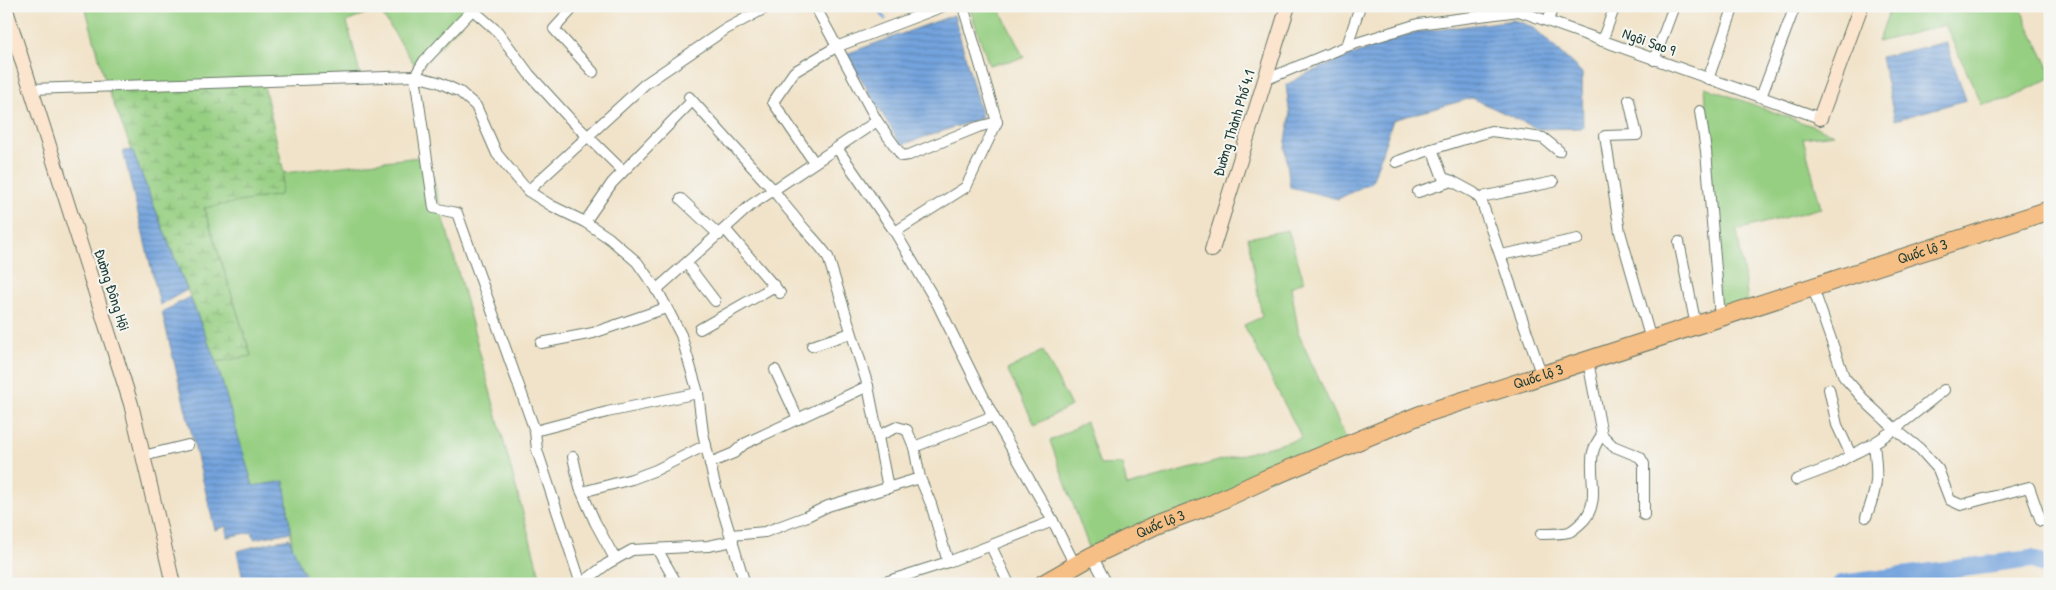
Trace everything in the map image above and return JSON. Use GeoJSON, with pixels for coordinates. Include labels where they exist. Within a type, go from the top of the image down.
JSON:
{"type":"FeatureCollection","features":[{"type":"Feature","properties":{"kind":"highway","name":"Quốc lộ 3"},"geometry":{"type":"LineString","coordinates":[[1043,584],[1092,556],[1158,524],[1210,505],[1266,479],[1420,415],[2050,210]]}},
{"type":"Feature","properties":{"kind":"street"},"geometry":{"type":"LineString","coordinates":[[575,6],[554,29],[593,72]]}},
{"type":"Feature","properties":{"kind":"street"},"geometry":{"type":"LineString","coordinates":[[528,192],[645,84],[726,29],[769,6]]}},
{"type":"Feature","properties":{"kind":"street"},"geometry":{"type":"LineString","coordinates":[[815,6],[877,120],[902,156],[909,155],[978,127],[997,122]]}},
{"type":"Feature","properties":{"kind":"street"},"geometry":{"type":"LineString","coordinates":[[814,162],[773,102],[794,72],[836,47],[944,6]]}},
{"type":"Feature","properties":{"kind":"street"},"geometry":{"type":"LineString","coordinates":[[894,232],[966,187],[997,122],[963,6]]}},
{"type":"Feature","properties":{"kind":"street","name":"Đường Thành Phố 4.1"},"geometry":{"type":"LineString","coordinates":[[1212,250],[1288,6]]}},
{"type":"Feature","properties":{"kind":"street"},"geometry":{"type":"LineString","coordinates":[[1347,46],[1360,6]]}},
{"type":"Feature","properties":{"kind":"street"},"geometry":{"type":"LineString","coordinates":[[1548,22],[1553,6]]}},
{"type":"Feature","properties":{"kind":"street"},"geometry":{"type":"LineString","coordinates":[[1602,41],[1615,6]]}},
{"type":"Feature","properties":{"kind":"street"},"geometry":{"type":"LineString","coordinates":[[1654,60],[1674,6]]}},
{"type":"Feature","properties":{"kind":"street"},"geometry":{"type":"LineString","coordinates":[[1708,79],[1734,6]]}},
{"type":"Feature","properties":{"kind":"street"},"geometry":{"type":"LineString","coordinates":[[1761,98],[1795,6]]}},
{"type":"Feature","properties":{"kind":"street"},"geometry":{"type":"LineString","coordinates":[[1820,118],[1861,6]]}},
{"type":"Feature","properties":{"kind":"street"},"geometry":{"type":"LineString","coordinates":[[623,171],[587,137],[529,74],[498,32],[474,8],[424,61],[416,76],[434,208],[457,213],[535,431],[537,450],[581,584],[632,550],[708,546],[732,538],[765,532],[828,506],[920,478]]}},
{"type":"Feature","properties":{"kind":"street","name":"Ngôi Sao 9"},"geometry":{"type":"LineString","coordinates":[[1265,80],[1347,46],[1418,24],[1484,11],[1519,11],[1820,118]]}},
{"type":"Feature","properties":{"kind":"street","name":"Đường Đông Hội"},"geometry":{"type":"LineString","coordinates":[[7,18],[131,404],[173,584]]}},
{"type":"Feature","properties":{"kind":"street"},"geometry":{"type":"LineString","coordinates":[[31,89],[416,76],[438,82],[460,92],[476,106],[497,154],[528,192],[585,222],[609,238],[637,262],[656,290],[681,335],[698,393],[710,463],[745,584]]}},
{"type":"Feature","properties":{"kind":"street"},"geometry":{"type":"LineString","coordinates":[[585,222],[623,171],[690,99],[774,189],[791,214],[821,246],[828,257],[868,386],[888,488]]}},
{"type":"Feature","properties":{"kind":"street"},"geometry":{"type":"LineString","coordinates":[[1628,100],[1637,135],[1605,136],[1620,232],[1651,340]]}},
{"type":"Feature","properties":{"kind":"street"},"geometry":{"type":"LineString","coordinates":[[1700,111],[1706,151],[1720,317]]}},
{"type":"Feature","properties":{"kind":"street"},"geometry":{"type":"LineString","coordinates":[[656,290],[752,204],[877,120]]}},
{"type":"Feature","properties":{"kind":"street"},"geometry":{"type":"LineString","coordinates":[[1396,162],[1491,131],[1543,138],[1559,151]]}},
{"type":"Feature","properties":{"kind":"street"},"geometry":{"type":"LineString","coordinates":[[838,148],[894,232],[938,305],[993,416],[1053,521],[1075,566]]}},
{"type":"Feature","properties":{"kind":"street"},"geometry":{"type":"LineString","coordinates":[[1432,149],[1443,178],[1474,193],[1481,200],[1542,376]]}},
{"type":"Feature","properties":{"kind":"street"},"geometry":{"type":"LineString","coordinates":[[1418,192],[1452,181]]}},
{"type":"Feature","properties":{"kind":"street"},"geometry":{"type":"LineString","coordinates":[[1481,200],[1486,196],[1553,182]]}},
{"type":"Feature","properties":{"kind":"street"},"geometry":{"type":"LineString","coordinates":[[681,199],[722,232],[778,290],[700,329]]}},
{"type":"Feature","properties":{"kind":"street"},"geometry":{"type":"LineString","coordinates":[[1501,255],[1578,238]]}},
{"type":"Feature","properties":{"kind":"street"},"geometry":{"type":"LineString","coordinates":[[1678,242],[1696,326]]}},
{"type":"Feature","properties":{"kind":"street"},"geometry":{"type":"LineString","coordinates":[[687,264],[715,301]]}},
{"type":"Feature","properties":{"kind":"street"},"geometry":{"type":"LineString","coordinates":[[1813,288],[1844,377],[1868,404],[1920,449],[1938,468],[1950,500],[1960,505],[2029,487],[2041,521]]}},
{"type":"Feature","properties":{"kind":"street"},"geometry":{"type":"LineString","coordinates":[[541,344],[593,333],[666,308]]}},
{"type":"Feature","properties":{"kind":"street"},"geometry":{"type":"LineString","coordinates":[[812,346],[851,332]]}},
{"type":"Feature","properties":{"kind":"street"},"geometry":{"type":"LineString","coordinates":[[1588,361],[1602,434],[1612,446],[1640,457],[1644,464],[1644,515]]}},
{"type":"Feature","properties":{"kind":"street"},"geometry":{"type":"LineString","coordinates":[[775,370],[798,419]]}},
{"type":"Feature","properties":{"kind":"street"},"geometry":{"type":"LineString","coordinates":[[710,463],[734,453],[744,444],[868,386]]}},
{"type":"Feature","properties":{"kind":"street"},"geometry":{"type":"LineString","coordinates":[[1828,389],[1837,425],[1851,455]]}},
{"type":"Feature","properties":{"kind":"street"},"geometry":{"type":"LineString","coordinates":[[1796,480],[1833,466],[1851,455],[1874,445],[1896,430],[1944,390]]}},
{"type":"Feature","properties":{"kind":"street"},"geometry":{"type":"LineString","coordinates":[[535,431],[607,412],[639,407],[698,393]]}},
{"type":"Feature","properties":{"kind":"street"},"geometry":{"type":"LineString","coordinates":[[914,447],[993,416]]}},
{"type":"Feature","properties":{"kind":"street"},"geometry":{"type":"LineString","coordinates":[[878,436],[897,427],[904,428],[914,447],[920,478],[932,504],[948,562]]}},
{"type":"Feature","properties":{"kind":"street"},"geometry":{"type":"LineString","coordinates":[[1541,534],[1569,532],[1588,515],[1593,497],[1593,454],[1596,443],[1602,434]]}},
{"type":"Feature","properties":{"kind":"street"},"geometry":{"type":"LineString","coordinates":[[143,456],[188,444]]}},
{"type":"Feature","properties":{"kind":"street"},"geometry":{"type":"LineString","coordinates":[[582,492],[632,479],[656,470],[706,445]]}},
{"type":"Feature","properties":{"kind":"street"},"geometry":{"type":"LineString","coordinates":[[1866,517],[1873,499],[1878,473],[1874,445]]}},
{"type":"Feature","properties":{"kind":"street"},"geometry":{"type":"LineString","coordinates":[[573,457],[582,492],[615,560]]}},
{"type":"Feature","properties":{"kind":"street"},"geometry":{"type":"LineString","coordinates":[[879,584],[948,562],[1053,521]]}},
{"type":"Feature","properties":{"kind":"street"},"geometry":{"type":"LineString","coordinates":[[991,546],[1009,584]]}},
{"type":"Feature","properties":{"kind":"street"},"geometry":{"type":"LineString","coordinates":[[657,549],[677,584]]}},
{"type":"Feature","properties":{"kind":"street"},"geometry":{"type":"LineString","coordinates":[[1092,556],[1107,584]]}},
{"type":"Feature","properties":{"kind":"green space"},"geometry":{"type":"Polygon","coordinates":[[[85,6],[478,6],[418,70],[378,8],[347,22],[361,78],[107,87],[85,6]]]}},
{"type":"Feature","properties":{"kind":"green space"},"geometry":{"type":"Polygon","coordinates":[[[969,6],[998,6],[1024,58],[989,65],[969,6]]]}},
{"type":"Feature","properties":{"kind":"green space"},"geometry":{"type":"Polygon","coordinates":[[[1891,6],[2019,6],[2050,70],[2050,78],[2009,99],[1982,105],[1945,25],[1878,42],[1891,6]]]}},
{"type":"Feature","properties":{"kind":"green space"},"geometry":{"type":"Polygon","coordinates":[[[263,81],[284,173],[280,195],[204,208],[251,356],[216,362],[107,87],[263,81]]]}},
{"type":"Feature","properties":{"kind":"green space"},"geometry":{"type":"Polygon","coordinates":[[[1705,87],[1834,134],[1803,138],[1821,208],[1737,230],[1749,308],[1720,317],[1705,87]]]}},
{"type":"Feature","properties":{"kind":"green space"},"geometry":{"type":"Polygon","coordinates":[[[427,156],[542,584],[313,584],[294,558],[284,482],[253,486],[216,362],[251,355],[204,207],[279,195],[284,173],[427,156]]]}},
{"type":"Feature","properties":{"kind":"green space"},"geometry":{"type":"Polygon","coordinates":[[[1288,230],[1304,281],[1291,287],[1299,335],[1349,445],[1092,556],[1050,441],[1086,422],[1100,465],[1122,464],[1127,486],[1302,438],[1244,325],[1262,317],[1248,238],[1288,230]]]}},
{"type":"Feature","properties":{"kind":"green space"},"geometry":{"type":"Polygon","coordinates":[[[1043,351],[1071,406],[1035,425],[1007,370],[1043,351]]]}},
{"type":"Feature","properties":{"kind":"water"},"geometry":{"type":"Polygon","coordinates":[[[954,15],[982,118],[901,145],[846,54],[954,15]]]}},
{"type":"Feature","properties":{"kind":"water"},"geometry":{"type":"Polygon","coordinates":[[[1514,20],[1533,27],[1582,73],[1583,128],[1538,129],[1472,98],[1393,120],[1372,182],[1338,199],[1290,187],[1285,147],[1290,117],[1286,85],[1308,73],[1392,39],[1418,32],[1514,20]]]}},
{"type":"Feature","properties":{"kind":"water"},"geometry":{"type":"Polygon","coordinates":[[[1946,42],[1966,100],[1895,120],[1881,57],[1946,42]]]}},
{"type":"Feature","properties":{"kind":"water"},"geometry":{"type":"Polygon","coordinates":[[[132,150],[187,290],[160,305],[123,151],[132,150]]]}},
{"type":"Feature","properties":{"kind":"water"},"geometry":{"type":"Polygon","coordinates":[[[190,297],[216,362],[253,486],[284,481],[291,532],[254,539],[252,532],[227,537],[227,526],[215,530],[162,312],[190,297]]]}},
{"type":"Feature","properties":{"kind":"water"},"geometry":{"type":"Polygon","coordinates":[[[289,538],[308,584],[244,584],[237,551],[289,538]]]}},
{"type":"Feature","properties":{"kind":"waterway"},"geometry":{"type":"LineString","coordinates":[[876,6],[885,19]]}},
{"type":"Feature","properties":{"kind":"waterway"},"geometry":{"type":"LineString","coordinates":[[1841,584],[2031,559],[2050,567]]}}]}
